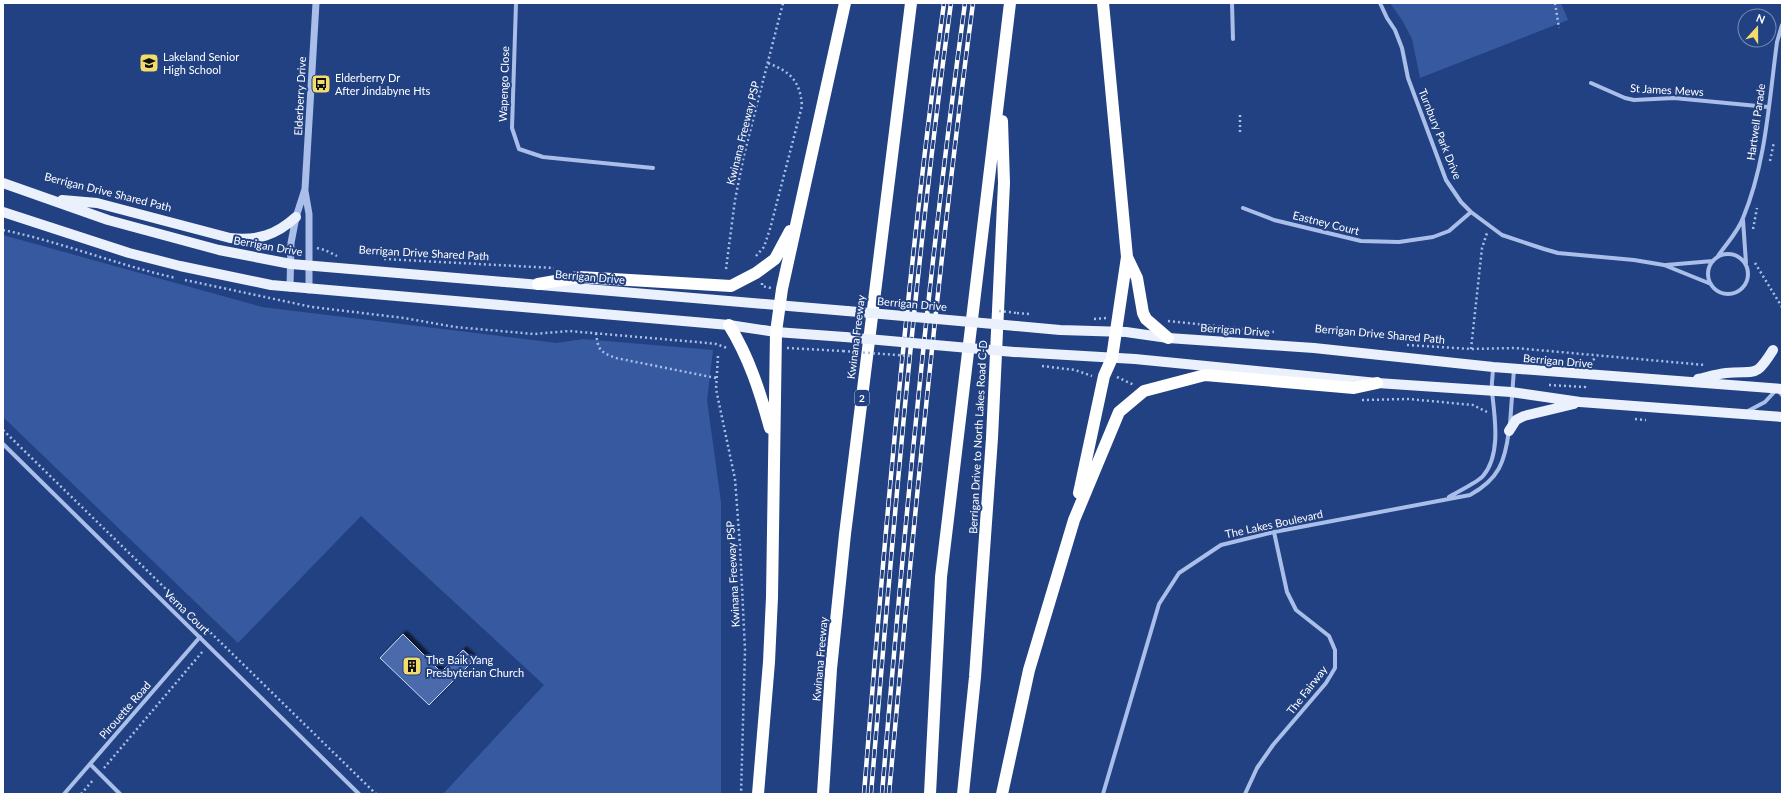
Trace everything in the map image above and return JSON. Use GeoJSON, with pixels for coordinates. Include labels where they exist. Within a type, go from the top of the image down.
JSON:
{"type":"FeatureCollection","features":[{"type":"Feature","properties":{"kind":"highway"},"geometry":{"type":"LineString","coordinates":[[758,794],[769,662],[772,604],[776,332],[782,289],[845,3]]}},
{"type":"Feature","properties":{"kind":"highway","name":"Kwinana Freeway"},"geometry":{"type":"LineString","coordinates":[[823,794],[831,669],[844,542],[911,3]]}},
{"type":"Feature","properties":{"kind":"highway"},"geometry":{"type":"LineString","coordinates":[[930,794],[941,577],[1010,3]]}},
{"type":"Feature","properties":{"kind":"highway"},"geometry":{"type":"LineString","coordinates":[[1074,520],[1086,456],[1104,376],[1112,358],[1127,257],[1103,3]]}},
{"type":"Feature","properties":{"kind":"highway","name":"Berrigan Drive to North Lakes Road C-D"},"geometry":{"type":"LineString","coordinates":[[963,794],[976,670],[992,438],[1004,183],[1001,80]]}},
{"type":"Feature","properties":{"kind":"highway"},"geometry":{"type":"LineString","coordinates":[[538,284],[580,277],[731,286],[752,269],[775,259],[797,220]]}},
{"type":"Feature","properties":{"kind":"highway"},"geometry":{"type":"LineString","coordinates":[[1127,257],[1137,278],[1143,313],[1146,319],[1168,338]]}},
{"type":"Feature","properties":{"kind":"highway"},"geometry":{"type":"LineString","coordinates":[[729,325],[744,350],[763,402],[774,441]]}},
{"type":"Feature","properties":{"kind":"highway"},"geometry":{"type":"LineString","coordinates":[[1002,794],[1029,670],[1074,520],[1119,412],[1144,391],[1206,375],[1354,388],[1377,383]]}},
{"type":"Feature","properties":{"kind":"main road","name":"Berrigan Drive"},"geometry":{"type":"LineString","coordinates":[[3,183],[108,220],[219,250],[308,266],[538,284],[1060,330],[1314,348],[1514,369],[1597,376],[1689,381],[1780,391]]}},
{"type":"Feature","properties":{"kind":"main road"},"geometry":{"type":"LineString","coordinates":[[48,199],[97,203],[230,238],[245,240],[276,232],[285,227],[296,216]]}},
{"type":"Feature","properties":{"kind":"main road"},"geometry":{"type":"LineString","coordinates":[[3,212],[129,253],[180,266],[290,288],[729,325],[776,332],[1014,352],[1112,358],[1377,383],[1512,392],[1580,402],[1782,417]]}},
{"type":"Feature","properties":{"kind":"main road"},"geometry":{"type":"LineString","coordinates":[[1689,381],[1726,373],[1752,373],[1761,368],[1773,350]]}},
{"type":"Feature","properties":{"kind":"main road"},"geometry":{"type":"LineString","coordinates":[[1509,432],[1516,420],[1524,416],[1580,402]]}},
{"type":"Feature","properties":{"kind":"street","name":"Elderberry Drive"},"geometry":{"type":"LineString","coordinates":[[290,288],[292,243],[296,216],[304,189],[316,3]]}},
{"type":"Feature","properties":{"kind":"street","name":"Wapengo Close"},"geometry":{"type":"LineString","coordinates":[[516,3],[512,128],[519,148],[542,157],[653,168]]}},
{"type":"Feature","properties":{"kind":"street"},"geometry":{"type":"LineString","coordinates":[[1232,3],[1233,39]]}},
{"type":"Feature","properties":{"kind":"street","name":"Turnbury Park Drive"},"geometry":{"type":"LineString","coordinates":[[1380,3],[1395,30],[1402,48],[1408,78],[1446,180],[1461,202],[1471,212],[1502,234],[1558,253],[1634,260],[1664,265],[1711,284]]}},
{"type":"Feature","properties":{"kind":"street","name":"Hartwell Parade"},"geometry":{"type":"LineString","coordinates":[[1718,256],[1743,220],[1761,159],[1777,42],[1782,25]]}},
{"type":"Feature","properties":{"kind":"street","name":"St James Mews"},"geometry":{"type":"LineString","coordinates":[[1592,83],[1625,98],[1634,100],[1674,98],[1768,107]]}},
{"type":"Feature","properties":{"kind":"street","name":"Elderberry Drive"},"geometry":{"type":"LineString","coordinates":[[304,189],[309,214],[309,290]]}},
{"type":"Feature","properties":{"kind":"street","name":"Eastney Court"},"geometry":{"type":"LineString","coordinates":[[1243,208],[1274,220],[1361,241],[1391,242],[1433,237],[1449,231],[1471,212]]}},
{"type":"Feature","properties":{"kind":"street","name":"Hartwell Parade"},"geometry":{"type":"LineString","coordinates":[[1743,220],[1746,264]]}},
{"type":"Feature","properties":{"kind":"street"},"geometry":{"type":"LineString","coordinates":[[1728,254],[1738,256],[1746,264],[1748,276],[1745,286],[1738,291],[1726,294],[1715,289],[1711,284],[1708,275],[1710,265],[1713,261],[1718,256],[1728,254]]}},
{"type":"Feature","properties":{"kind":"street","name":"Turnbury Park Drive"},"geometry":{"type":"LineString","coordinates":[[1664,265],[1713,261]]}},
{"type":"Feature","properties":{"kind":"street","name":"The Lakes Boulevard"},"geometry":{"type":"LineString","coordinates":[[1447,499],[1483,477],[1490,464],[1494,450],[1495,419],[1492,391],[1493,367]]}},
{"type":"Feature","properties":{"kind":"street","name":"The Lakes Boulevard"},"geometry":{"type":"LineString","coordinates":[[1103,794],[1159,604],[1179,572],[1220,545],[1274,532],[1470,495],[1482,488],[1500,467],[1506,455],[1514,369]]}},
{"type":"Feature","properties":{"kind":"street"},"geometry":{"type":"LineString","coordinates":[[1738,414],[1753,410],[1780,391]]}},
{"type":"Feature","properties":{"kind":"street","name":"Verna Court"},"geometry":{"type":"LineString","coordinates":[[3,444],[359,794]]}},
{"type":"Feature","properties":{"kind":"street","name":"The Fairway"},"geometry":{"type":"LineString","coordinates":[[1246,794],[1258,768],[1269,751],[1326,683],[1335,668],[1335,650],[1329,636],[1296,610],[1287,592],[1274,532]]}},
{"type":"Feature","properties":{"kind":"street","name":"Pirouette Road"},"geometry":{"type":"LineString","coordinates":[[64,794],[200,637]]}},
{"type":"Feature","properties":{"kind":"street"},"geometry":{"type":"LineString","coordinates":[[90,764],[120,794]]}},
{"type":"Feature","properties":{"kind":"path","name":"Kwinana Freeway PSP"},"geometry":{"type":"LineString","coordinates":[[726,269],[738,185],[783,3]]}},
{"type":"Feature","properties":{"kind":"path"},"geometry":{"type":"LineString","coordinates":[[1556,3],[1559,28]]}},
{"type":"Feature","properties":{"kind":"path"},"geometry":{"type":"LineString","coordinates":[[768,63],[783,69],[793,77],[799,87],[802,106],[770,229],[764,247],[752,269],[762,280],[762,286],[782,289]]}},
{"type":"Feature","properties":{"kind":"path"},"geometry":{"type":"LineString","coordinates":[[1240,115],[1240,135]]}},
{"type":"Feature","properties":{"kind":"path"},"geometry":{"type":"LineString","coordinates":[[1471,349],[1482,248],[1489,226]]}},
{"type":"Feature","properties":{"kind":"path"},"geometry":{"type":"LineString","coordinates":[[308,246],[325,250],[338,257]]}},
{"type":"Feature","properties":{"kind":"path","name":"Berrigan Drive Shared Path"},"geometry":{"type":"LineString","coordinates":[[378,259],[562,268]]}},
{"type":"Feature","properties":{"kind":"path"},"geometry":{"type":"LineString","coordinates":[[1771,290],[1782,306]]}},
{"type":"Feature","properties":{"kind":"path"},"geometry":{"type":"LineString","coordinates":[[1017,313],[1031,314]]}},
{"type":"Feature","properties":{"kind":"path"},"geometry":{"type":"LineString","coordinates":[[1089,320],[1100,317],[1119,319]]}},
{"type":"Feature","properties":{"kind":"path"},"geometry":{"type":"LineString","coordinates":[[1166,321],[1279,333]]}},
{"type":"Feature","properties":{"kind":"path"},"geometry":{"type":"LineString","coordinates":[[596,333],[600,351],[606,355],[716,378]]}},
{"type":"Feature","properties":{"kind":"path","name":"Berrigan Drive Shared Path"},"geometry":{"type":"LineString","coordinates":[[1402,345],[1471,349],[1516,348],[1709,365]]}},
{"type":"Feature","properties":{"kind":"path","name":"Kwinana Freeway PSP"},"geometry":{"type":"LineString","coordinates":[[718,356],[716,389],[735,480],[740,546],[745,650],[741,794]]}},
{"type":"Feature","properties":{"kind":"path"},"geometry":{"type":"LineString","coordinates":[[1037,366],[1075,370],[1092,376],[1120,377]]}},
{"type":"Feature","properties":{"kind":"path"},"geometry":{"type":"LineString","coordinates":[[3,430],[376,794]]}},
{"type":"Feature","properties":{"kind":"path"},"geometry":{"type":"LineString","coordinates":[[81,794],[215,637]]}},
{"type":"Feature","properties":{"kind":"shaded area"},"geometry":{"type":"Polygon","coordinates":[[[1390,3],[1561,3],[1568,20],[1420,78],[1412,39],[1402,20],[1390,3]]]}},
{"type":"Feature","properties":{"kind":"shaded area"},"geometry":{"type":"Polygon","coordinates":[[[3,235],[262,307],[557,343],[583,339],[713,350],[707,400],[721,502],[721,794],[443,794],[544,685],[361,516],[238,643],[3,417],[3,235]]]}},
{"type":"Feature","properties":{"kind":"building","name":"The Baik Yang Presbyterian Church"},"geometry":{"type":"Polygon","coordinates":[[[403,634],[441,672],[463,650],[474,660],[429,705],[380,658],[403,634]]]}},
{"type":"Feature","properties":{"kind":"railway"},"geometry":{"type":"LineString","coordinates":[[864,794],[880,596],[908,299],[944,3]]}},
{"type":"Feature","properties":{"kind":"railway"},"geometry":{"type":"LineString","coordinates":[[871,794],[896,497],[926,200],[951,3]]}},
{"type":"Feature","properties":{"kind":"railway"},"geometry":{"type":"LineString","coordinates":[[882,794],[918,398],[940,200],[965,3]]}},
{"type":"Feature","properties":{"kind":"railway"},"geometry":{"type":"LineString","coordinates":[[889,794],[937,299],[973,3]]}},
{"type":"Feature","properties":{"kind":"place","name":"Lakeland Senior High School"},"geometry":{"type":"Point","coordinates":[149,63]}},
{"type":"Feature","properties":{"kind":"place","name":"Elderberry Dr After Jindabyne Hts"},"geometry":{"type":"Point","coordinates":[321,84]}},
{"type":"Feature","properties":{"kind":"place","name":"The Baik Yang Presbyterian Church"},"geometry":{"type":"Point","coordinates":[412,666]}}]}
